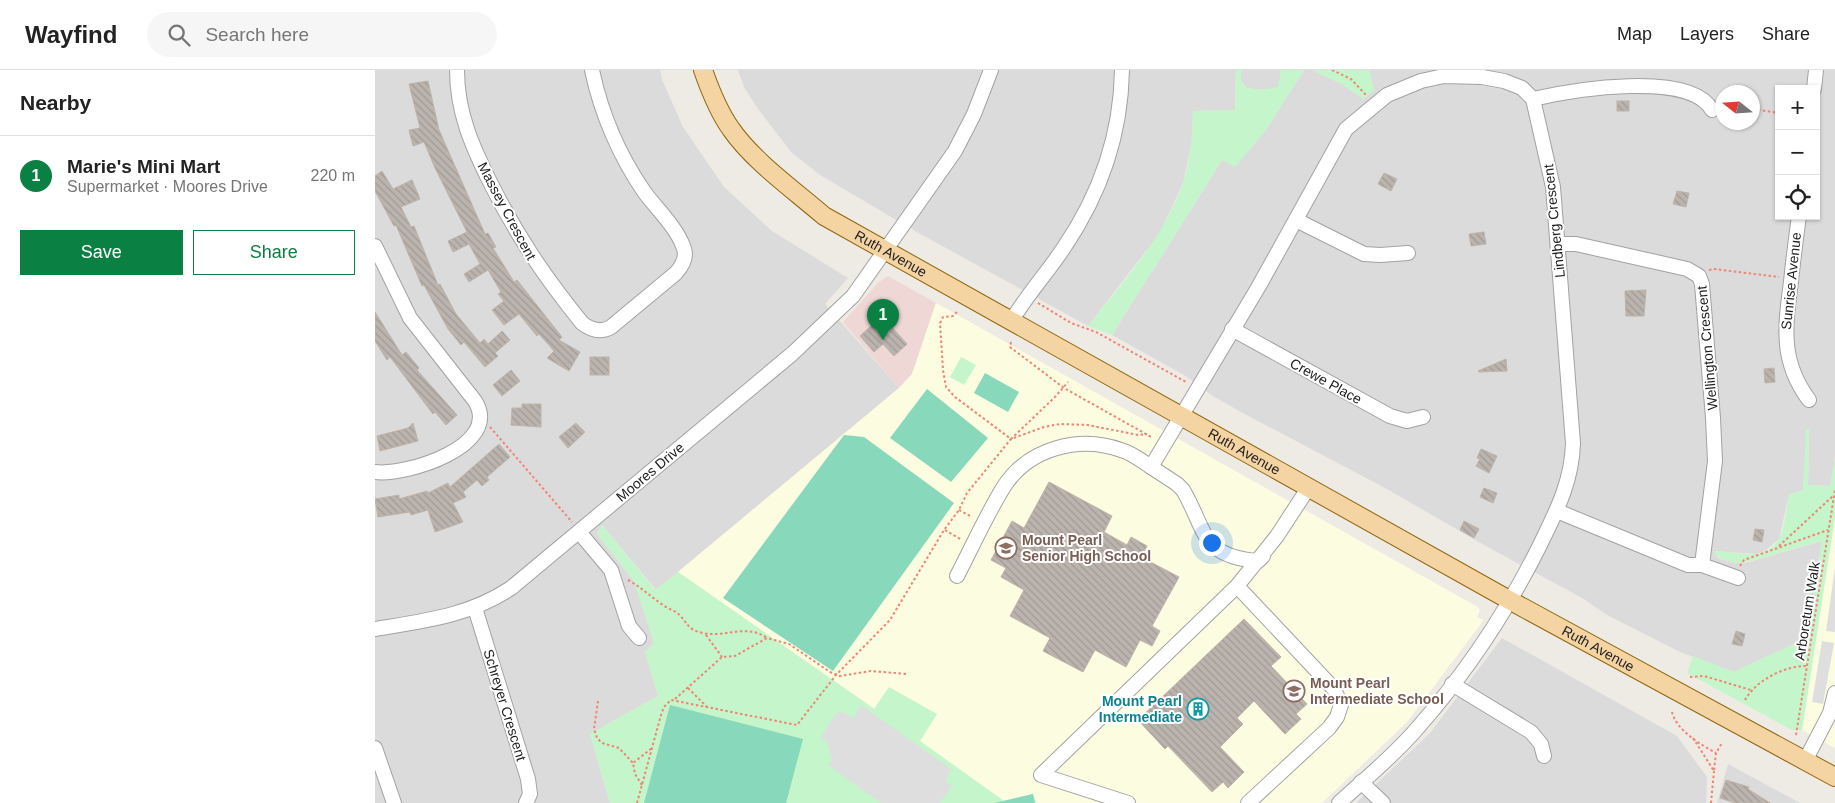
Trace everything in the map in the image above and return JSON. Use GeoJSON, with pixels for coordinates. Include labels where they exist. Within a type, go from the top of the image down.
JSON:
{"type":"FeatureCollection","features":[{"type":"Feature","properties":{"kind":"main road","name":"Ruth Avenue"},"geometry":{"type":"LineString","coordinates":[[703,70],[727,123],[755,155],[823,216],[1012,320],[1511,601],[1835,777]]}},
{"type":"Feature","properties":{"kind":"street","name":"Massey Crescent"},"geometry":{"type":"LineString","coordinates":[[457,70],[459,100],[467,133],[511,224],[541,272],[582,323],[592,329],[600,330],[611,327],[676,273],[683,264],[685,252],[680,240],[645,192],[627,163],[604,112],[592,70]]}},
{"type":"Feature","properties":{"kind":"street","name":"Moores Drive"},"geometry":{"type":"LineString","coordinates":[[375,629],[447,617],[475,608],[511,588],[576,528],[822,327],[853,296],[955,150],[974,114],[991,70]]}},
{"type":"Feature","properties":{"kind":"street"},"geometry":{"type":"LineString","coordinates":[[1012,320],[1063,249],[1091,203],[1105,169],[1115,131],[1120,102],[1122,70]]}},
{"type":"Feature","properties":{"kind":"street"},"geometry":{"type":"LineString","coordinates":[[1814,85],[1816,70]]}},
{"type":"Feature","properties":{"kind":"street"},"geometry":{"type":"LineString","coordinates":[[1151,467],[1259,286],[1346,129],[1375,103],[1398,89],[1444,76],[1482,77],[1514,84],[1522,88],[1533,99],[1608,84],[1677,86],[1692,91],[1705,100],[1712,110]]}},
{"type":"Feature","properties":{"kind":"street","name":"Lindberg Crescent"},"geometry":{"type":"LineString","coordinates":[[1339,803],[1406,740],[1452,684],[1511,601],[1557,511],[1569,479],[1573,443],[1558,244],[1551,171],[1533,99]]}},
{"type":"Feature","properties":{"kind":"street"},"geometry":{"type":"LineString","coordinates":[[1296,220],[1363,254],[1407,253]]}},
{"type":"Feature","properties":{"kind":"street","name":"Sunrise Avenue"},"geometry":{"type":"LineString","coordinates":[[1798,220],[1785,330],[1787,350],[1796,380],[1809,400]]}},
{"type":"Feature","properties":{"kind":"street","name":"Wellington Crescent"},"geometry":{"type":"LineString","coordinates":[[1558,244],[1576,244],[1677,266],[1691,270],[1699,276],[1703,294],[1715,452],[1702,565]]}},
{"type":"Feature","properties":{"kind":"street"},"geometry":{"type":"LineString","coordinates":[[375,246],[410,318],[479,406],[480,420],[474,434],[459,448],[414,469],[392,473],[375,472]]}},
{"type":"Feature","properties":{"kind":"street","name":"Crewe Place"},"geometry":{"type":"LineString","coordinates":[[1232,329],[1390,416],[1407,421],[1423,417]]}},
{"type":"Feature","properties":{"kind":"street"},"geometry":{"type":"LineString","coordinates":[[957,576],[1003,487],[1020,468],[1039,454],[1072,444],[1099,443],[1124,450],[1177,484],[1183,490],[1209,544],[1229,555],[1258,561]]}},
{"type":"Feature","properties":{"kind":"street"},"geometry":{"type":"LineString","coordinates":[[1128,803],[1041,775],[1237,586],[1258,561],[1285,536],[1313,489]]}},
{"type":"Feature","properties":{"kind":"street"},"geometry":{"type":"LineString","coordinates":[[1557,511],[1688,565],[1702,565],[1738,578]]}},
{"type":"Feature","properties":{"kind":"street"},"geometry":{"type":"LineString","coordinates":[[576,528],[614,576],[629,626],[639,638]]}},
{"type":"Feature","properties":{"kind":"street"},"geometry":{"type":"LineString","coordinates":[[1237,586],[1334,689],[1341,705],[1337,718],[1329,728],[1249,803]]}},
{"type":"Feature","properties":{"kind":"street","name":"Schreyer Crescent"},"geometry":{"type":"LineString","coordinates":[[475,608],[528,778],[530,794],[526,803]]}},
{"type":"Feature","properties":{"kind":"street"},"geometry":{"type":"LineString","coordinates":[[1452,684],[1531,732],[1541,744],[1545,756]]}},
{"type":"Feature","properties":{"kind":"street"},"geometry":{"type":"LineString","coordinates":[[1805,761],[1830,712],[1834,697]]}},
{"type":"Feature","properties":{"kind":"street"},"geometry":{"type":"LineString","coordinates":[[375,748],[394,803]]}},
{"type":"Feature","properties":{"kind":"street"},"geometry":{"type":"LineString","coordinates":[[1361,782],[1383,803]]}},
{"type":"Feature","properties":{"kind":"path"},"geometry":{"type":"LineString","coordinates":[[1332,70],[1351,79],[1367,96]]}},
{"type":"Feature","properties":{"kind":"path"},"geometry":{"type":"LineString","coordinates":[[1760,110],[1775,112]]}},
{"type":"Feature","properties":{"kind":"path"},"geometry":{"type":"LineString","coordinates":[[1699,276],[1714,269],[1791,279]]}},
{"type":"Feature","properties":{"kind":"path"},"geometry":{"type":"LineString","coordinates":[[1038,303],[1071,323],[1096,332],[1186,382]]}},
{"type":"Feature","properties":{"kind":"path"},"geometry":{"type":"LineString","coordinates":[[957,312],[953,316],[943,317],[940,323],[945,384],[951,394],[1011,439]]}},
{"type":"Feature","properties":{"kind":"path"},"geometry":{"type":"LineString","coordinates":[[1094,337],[1096,332]]}},
{"type":"Feature","properties":{"kind":"path"},"geometry":{"type":"LineString","coordinates":[[1011,342],[1011,347],[1064,388],[1165,444]]}},
{"type":"Feature","properties":{"kind":"path"},"geometry":{"type":"LineString","coordinates":[[675,699],[709,709],[797,725],[836,675],[890,620],[977,478],[1011,439],[1068,382]]}},
{"type":"Feature","properties":{"kind":"path"},"geometry":{"type":"LineString","coordinates":[[480,420],[494,430],[576,528]]}},
{"type":"Feature","properties":{"kind":"path"},"geometry":{"type":"LineString","coordinates":[[1011,439],[1045,427],[1060,424],[1094,426],[1138,435],[1147,434]]}},
{"type":"Feature","properties":{"kind":"path","name":"Arboretum Walk"},"geometry":{"type":"LineString","coordinates":[[1797,735],[1835,490]]}},
{"type":"Feature","properties":{"kind":"path"},"geometry":{"type":"LineString","coordinates":[[1777,547],[1834,495]]}},
{"type":"Feature","properties":{"kind":"path"},"geometry":{"type":"LineString","coordinates":[[959,510],[973,517]]}},
{"type":"Feature","properties":{"kind":"path"},"geometry":{"type":"LineString","coordinates":[[944,530],[962,540]]}},
{"type":"Feature","properties":{"kind":"path"},"geometry":{"type":"LineString","coordinates":[[1738,578],[1742,561],[1829,530]]}},
{"type":"Feature","properties":{"kind":"path"},"geometry":{"type":"LineString","coordinates":[[614,576],[626,578],[633,582],[661,604],[678,614],[689,628],[705,634],[747,630],[759,633],[767,638],[789,644],[836,675],[844,676],[871,671],[907,674]]}},
{"type":"Feature","properties":{"kind":"path"},"geometry":{"type":"LineString","coordinates":[[705,634],[722,657]]}},
{"type":"Feature","properties":{"kind":"path"},"geometry":{"type":"LineString","coordinates":[[637,803],[664,707],[722,657],[735,656],[767,638]]}},
{"type":"Feature","properties":{"kind":"path"},"geometry":{"type":"LineString","coordinates":[[1745,700],[1751,690],[1785,669],[1808,666]]}},
{"type":"Feature","properties":{"kind":"path"},"geometry":{"type":"LineString","coordinates":[[1690,677],[1704,676],[1751,690]]}},
{"type":"Feature","properties":{"kind":"path"},"geometry":{"type":"LineString","coordinates":[[688,688],[709,709]]}},
{"type":"Feature","properties":{"kind":"path"},"geometry":{"type":"LineString","coordinates":[[598,701],[594,729],[597,738],[602,743],[619,748],[633,763],[635,774],[642,785]]}},
{"type":"Feature","properties":{"kind":"path"},"geometry":{"type":"LineString","coordinates":[[1672,712],[1674,718],[1693,738],[1714,771]]}},
{"type":"Feature","properties":{"kind":"path"},"geometry":{"type":"LineString","coordinates":[[1693,738],[1716,753]]}},
{"type":"Feature","properties":{"kind":"path"},"geometry":{"type":"LineString","coordinates":[[1711,803],[1716,753],[1722,743]]}},
{"type":"Feature","properties":{"kind":"path"},"geometry":{"type":"LineString","coordinates":[[633,763],[652,748]]}},
{"type":"Feature","properties":{"kind":"shaded area"},"geometry":{"type":"Polygon","coordinates":[[[375,70],[660,70],[663,82],[683,127],[724,187],[772,231],[848,278],[825,304],[899,388],[656,590],[602,525],[597,534],[634,581],[654,643],[645,652],[658,696],[590,734],[610,803],[375,803],[375,70]]]}},
{"type":"Feature","properties":{"kind":"shaded area"},"geometry":{"type":"Polygon","coordinates":[[[738,70],[1236,70],[1235,110],[1193,111],[1192,142],[1183,183],[1160,233],[1088,326],[915,231],[820,175],[792,153],[758,109],[744,87],[738,70]]]}},
{"type":"Feature","properties":{"kind":"shaded area"},"geometry":{"type":"Polygon","coordinates":[[[1241,70],[1281,70],[1280,84],[1272,90],[1247,89],[1241,81],[1241,70]]]}},
{"type":"Feature","properties":{"kind":"shaded area"},"geometry":{"type":"Polygon","coordinates":[[[1304,70],[1312,70],[1342,84],[1363,99],[1374,90],[1369,70],[1835,70],[1835,458],[1830,486],[1808,485],[1809,430],[1803,490],[1789,495],[1779,539],[1765,551],[1756,554],[1714,551],[1718,558],[1745,563],[1822,541],[1807,638],[1734,672],[1680,652],[1607,615],[1584,599],[1484,545],[1385,488],[1239,411],[1213,396],[1184,375],[1112,335],[1222,160],[1235,166],[1266,130],[1304,70]]]}},
{"type":"Feature","properties":{"kind":"shaded area"},"geometry":{"type":"Polygon","coordinates":[[[888,276],[936,303],[912,374],[899,388],[843,322],[879,282],[888,276]]]}},
{"type":"Feature","properties":{"kind":"shaded area","name":"Mount Pearl Senior High School"},"geometry":{"type":"Polygon","coordinates":[[[936,303],[1476,606],[1480,610],[1477,617],[1483,620],[1407,722],[1322,803],[1036,803],[1033,794],[1004,801],[919,741],[937,714],[875,709],[678,572],[899,388],[912,374],[936,303]]]}},
{"type":"Feature","properties":{"kind":"shaded area"},"geometry":{"type":"Polygon","coordinates":[[[1835,517],[1835,748],[1802,730],[1835,517]]]}},
{"type":"Feature","properties":{"kind":"shaded area"},"geometry":{"type":"Polygon","coordinates":[[[1835,568],[1835,632],[1826,631],[1835,568]]]}},
{"type":"Feature","properties":{"kind":"shaded area"},"geometry":{"type":"Polygon","coordinates":[[[1502,638],[1677,736],[1707,777],[1706,803],[1356,803],[1430,733],[1502,638]]]}},
{"type":"Feature","properties":{"kind":"shaded area"},"geometry":{"type":"Polygon","coordinates":[[[1822,641],[1834,643],[1823,704],[1812,702],[1822,641]]]}},
{"type":"Feature","properties":{"kind":"shaded area"},"geometry":{"type":"Polygon","coordinates":[[[861,705],[951,769],[945,781],[952,786],[940,803],[881,803],[828,765],[832,759],[827,742],[821,737],[835,715],[840,711],[854,718],[861,705]]]}},
{"type":"Feature","properties":{"kind":"shaded area"},"geometry":{"type":"Polygon","coordinates":[[[1728,764],[1800,803],[1717,803],[1728,764]]]}},
{"type":"Feature","properties":{"kind":"green space"},"geometry":{"type":"Polygon","coordinates":[[[1236,70],[1241,70],[1241,81],[1244,87],[1261,90],[1278,87],[1281,70],[1304,70],[1266,130],[1235,167],[1222,160],[1112,335],[1088,326],[1154,240],[1175,203],[1188,165],[1193,111],[1235,110],[1236,70]]]}},
{"type":"Feature","properties":{"kind":"green space"},"geometry":{"type":"Polygon","coordinates":[[[1312,70],[1369,70],[1374,90],[1363,99],[1342,84],[1312,70]]]}},
{"type":"Feature","properties":{"kind":"green space"},"geometry":{"type":"Polygon","coordinates":[[[961,357],[976,365],[964,385],[950,377],[961,357]]]}},
{"type":"Feature","properties":{"kind":"green space"},"geometry":{"type":"Polygon","coordinates":[[[985,373],[1019,392],[1008,412],[974,393],[985,373]]]}},
{"type":"Feature","properties":{"kind":"green space"},"geometry":{"type":"Polygon","coordinates":[[[927,389],[988,438],[951,482],[890,438],[927,389]]]}},
{"type":"Feature","properties":{"kind":"green space"},"geometry":{"type":"Polygon","coordinates":[[[1806,429],[1809,429],[1808,485],[1830,486],[1835,458],[1835,517],[1802,730],[1792,730],[1687,673],[1693,656],[1734,672],[1807,638],[1822,541],[1741,563],[1723,559],[1713,551],[1756,554],[1766,552],[1773,547],[1782,531],[1789,495],[1803,490],[1806,429]]]}},
{"type":"Feature","properties":{"kind":"green space"},"geometry":{"type":"Polygon","coordinates":[[[844,435],[864,437],[954,503],[833,671],[723,598],[844,435]]]}},
{"type":"Feature","properties":{"kind":"green space"},"geometry":{"type":"Polygon","coordinates":[[[602,525],[655,590],[678,572],[874,709],[889,687],[937,714],[920,741],[1004,801],[1033,794],[1036,803],[610,803],[590,734],[658,696],[645,652],[654,643],[634,581],[597,534],[602,525]]]}},
{"type":"Feature","properties":{"kind":"green space"},"geometry":{"type":"Polygon","coordinates":[[[670,705],[803,739],[786,803],[644,803],[670,705]]]}},
{"type":"Feature","properties":{"kind":"green space"},"geometry":{"type":"Polygon","coordinates":[[[1033,794],[1035,803],[994,803],[1033,794]]]}},
{"type":"Feature","properties":{"kind":"building"},"geometry":{"type":"Polygon","coordinates":[[[428,81],[439,130],[485,234],[488,233],[496,247],[493,248],[514,282],[517,280],[562,337],[559,340],[580,352],[569,371],[547,358],[554,351],[539,334],[537,336],[519,314],[504,325],[492,310],[504,301],[498,294],[501,292],[488,270],[469,282],[464,274],[480,264],[469,244],[453,252],[448,241],[467,232],[424,142],[413,146],[409,130],[420,128],[409,84],[428,81]]]}},
{"type":"Feature","properties":{"kind":"building"},"geometry":{"type":"Polygon","coordinates":[[[1617,101],[1629,101],[1629,111],[1617,111],[1617,101]]]}},
{"type":"Feature","properties":{"kind":"building"},"geometry":{"type":"Polygon","coordinates":[[[382,171],[393,189],[412,180],[420,199],[401,207],[411,227],[414,226],[438,285],[440,284],[456,314],[480,343],[484,339],[488,344],[502,331],[510,340],[495,353],[498,356],[485,367],[464,342],[461,345],[448,329],[424,285],[422,286],[396,225],[394,226],[375,191],[375,176],[382,171]]]}},
{"type":"Feature","properties":{"kind":"building"},"geometry":{"type":"Polygon","coordinates":[[[1384,173],[1397,179],[1391,191],[1378,184],[1384,173]]]}},
{"type":"Feature","properties":{"kind":"building"},"geometry":{"type":"Polygon","coordinates":[[[1677,191],[1689,193],[1686,207],[1673,204],[1677,191]]]}},
{"type":"Feature","properties":{"kind":"building"},"geometry":{"type":"Polygon","coordinates":[[[1484,232],[1486,244],[1471,246],[1469,234],[1484,232]]]}},
{"type":"Feature","properties":{"kind":"building"},"geometry":{"type":"Polygon","coordinates":[[[1646,290],[1644,316],[1626,316],[1625,291],[1646,290]]]}},
{"type":"Feature","properties":{"kind":"building"},"geometry":{"type":"Polygon","coordinates":[[[375,312],[402,355],[406,352],[419,368],[417,370],[457,415],[446,425],[435,412],[433,414],[390,357],[387,360],[375,341],[375,312]]]}},
{"type":"Feature","properties":{"kind":"building"},"geometry":{"type":"Polygon","coordinates":[[[882,316],[907,344],[894,356],[883,344],[874,352],[860,336],[882,316]]]}},
{"type":"Feature","properties":{"kind":"building"},"geometry":{"type":"Polygon","coordinates":[[[590,357],[609,357],[609,375],[590,375],[590,357]]]}},
{"type":"Feature","properties":{"kind":"building"},"geometry":{"type":"Polygon","coordinates":[[[1506,359],[1507,371],[1478,371],[1506,359]]]}},
{"type":"Feature","properties":{"kind":"building"},"geometry":{"type":"Polygon","coordinates":[[[1774,368],[1775,382],[1765,383],[1764,369],[1774,368]]]}},
{"type":"Feature","properties":{"kind":"building"},"geometry":{"type":"Polygon","coordinates":[[[511,370],[520,381],[502,396],[493,385],[511,370]]]}},
{"type":"Feature","properties":{"kind":"building"},"geometry":{"type":"Polygon","coordinates":[[[522,404],[541,404],[541,427],[511,425],[512,408],[522,408],[522,404]]]}},
{"type":"Feature","properties":{"kind":"building"},"geometry":{"type":"Polygon","coordinates":[[[413,423],[418,441],[380,451],[377,436],[408,428],[413,423]]]}},
{"type":"Feature","properties":{"kind":"building"},"geometry":{"type":"Polygon","coordinates":[[[576,423],[585,432],[568,448],[559,437],[576,423]]]}},
{"type":"Feature","properties":{"kind":"building"},"geometry":{"type":"Polygon","coordinates":[[[499,444],[510,457],[487,477],[489,480],[482,486],[477,480],[463,492],[466,497],[453,503],[463,522],[435,532],[428,510],[411,515],[410,512],[378,517],[375,499],[399,495],[399,499],[427,491],[428,493],[448,483],[450,487],[499,444]]]}},
{"type":"Feature","properties":{"kind":"building"},"geometry":{"type":"Polygon","coordinates":[[[1481,449],[1497,456],[1489,473],[1476,466],[1480,459],[1477,458],[1481,449]]]}},
{"type":"Feature","properties":{"kind":"building","name":"Mount Pearl Senior High School"},"geometry":{"type":"Polygon","coordinates":[[[1049,482],[1112,516],[1104,532],[1127,545],[1131,537],[1147,546],[1141,557],[1179,577],[1152,626],[1160,631],[1152,646],[1140,640],[1126,667],[1095,650],[1083,672],[1043,651],[1050,638],[1010,616],[1024,590],[1001,577],[1006,568],[991,560],[1012,521],[1024,528],[1049,482]]]}},
{"type":"Feature","properties":{"kind":"building"},"geometry":{"type":"Polygon","coordinates":[[[1484,488],[1497,493],[1493,503],[1480,497],[1484,488]]]}},
{"type":"Feature","properties":{"kind":"building"},"geometry":{"type":"Polygon","coordinates":[[[1464,521],[1479,529],[1474,538],[1460,530],[1464,521]]]}},
{"type":"Feature","properties":{"kind":"building"},"geometry":{"type":"Polygon","coordinates":[[[1755,529],[1764,530],[1762,542],[1753,540],[1755,529]]]}},
{"type":"Feature","properties":{"kind":"building","name":"Mount Pearl Intermediate"},"geometry":{"type":"Polygon","coordinates":[[[1244,619],[1281,657],[1271,666],[1307,704],[1296,714],[1301,719],[1285,734],[1254,701],[1237,718],[1243,724],[1220,747],[1244,772],[1228,788],[1223,782],[1212,792],[1168,746],[1165,749],[1138,720],[1244,619]]]}},
{"type":"Feature","properties":{"kind":"building"},"geometry":{"type":"Polygon","coordinates":[[[1736,631],[1745,634],[1742,646],[1732,644],[1736,631]]]}},
{"type":"Feature","properties":{"kind":"building"},"geometry":{"type":"Polygon","coordinates":[[[1726,780],[1749,787],[1748,789],[1770,803],[1735,803],[1720,798],[1726,780]]]}},
{"type":"Feature","properties":{"kind":"place","name":"Marie's Mini Mart"},"geometry":{"type":"Point","coordinates":[883,340]}},
{"type":"Feature","properties":{"kind":"place","name":"Mount Pearl Senior High School"},"geometry":{"type":"Point","coordinates":[1006,548]}},
{"type":"Feature","properties":{"kind":"place","name":"Mount Pearl Intermediate School"},"geometry":{"type":"Point","coordinates":[1294,691]}},
{"type":"Feature","properties":{"kind":"place","name":"Mount Pearl Intermediate"},"geometry":{"type":"Point","coordinates":[1198,709]}}]}
